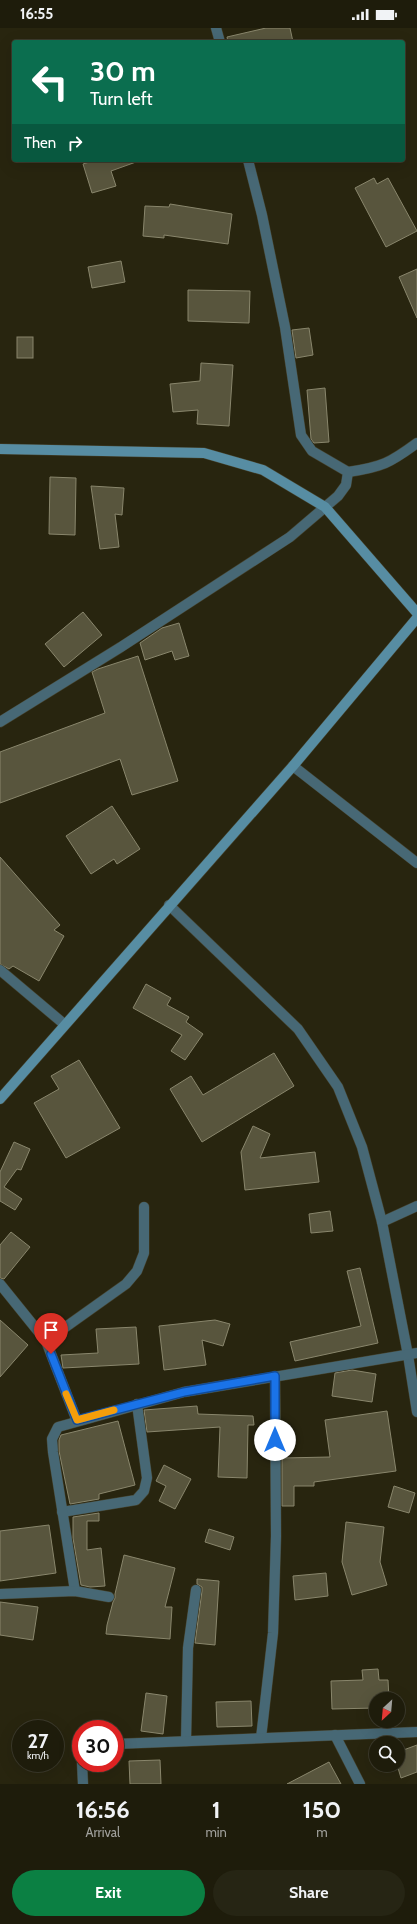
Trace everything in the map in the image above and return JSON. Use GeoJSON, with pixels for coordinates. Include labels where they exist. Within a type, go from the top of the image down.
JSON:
{"type":"FeatureCollection","features":[{"type":"Feature","properties":{"kind":"main road"},"geometry":{"type":"LineString","coordinates":[[0,449],[204,453],[263,470],[325,507],[417,613]]}},
{"type":"Feature","properties":{"kind":"main road"},"geometry":{"type":"LineString","coordinates":[[0,1098],[292,766],[417,618]]}},
{"type":"Feature","properties":{"kind":"street"},"geometry":{"type":"LineString","coordinates":[[216,28],[219,40]]}},
{"type":"Feature","properties":{"kind":"street"},"geometry":{"type":"LineString","coordinates":[[248,162],[262,216],[285,327],[301,435],[312,451],[348,472],[377,467],[394,460],[417,443]]}},
{"type":"Feature","properties":{"kind":"street"},"geometry":{"type":"LineString","coordinates":[[0,722],[121,647],[290,537],[338,496],[346,485],[348,472]]}},
{"type":"Feature","properties":{"kind":"street"},"geometry":{"type":"LineString","coordinates":[[292,766],[417,863]]}},
{"type":"Feature","properties":{"kind":"street"},"geometry":{"type":"LineString","coordinates":[[169,905],[298,1029],[338,1087],[362,1147],[382,1222],[413,1354],[417,1412]]}},
{"type":"Feature","properties":{"kind":"street"},"geometry":{"type":"LineString","coordinates":[[0,970],[64,1024]]}},
{"type":"Feature","properties":{"kind":"street"},"geometry":{"type":"LineString","coordinates":[[382,1222],[417,1206]]}},
{"type":"Feature","properties":{"kind":"street"},"geometry":{"type":"LineString","coordinates":[[46,1341],[126,1284],[137,1271],[144,1253],[144,1207]]}},
{"type":"Feature","properties":{"kind":"street"},"geometry":{"type":"LineString","coordinates":[[0,1284],[46,1341],[77,1420]]}},
{"type":"Feature","properties":{"kind":"street"},"geometry":{"type":"LineString","coordinates":[[75,1592],[52,1439],[58,1427],[77,1420],[184,1392],[413,1354]]}},
{"type":"Feature","properties":{"kind":"street"},"geometry":{"type":"LineString","coordinates":[[261,1738],[273,1633],[276,1536],[275,1376]]}},
{"type":"Feature","properties":{"kind":"street"},"geometry":{"type":"LineString","coordinates":[[62,1512],[136,1500],[144,1491],[148,1478],[137,1404]]}},
{"type":"Feature","properties":{"kind":"street"},"geometry":{"type":"LineString","coordinates":[[186,1741],[188,1648],[196,1590]]}},
{"type":"Feature","properties":{"kind":"street"},"geometry":{"type":"LineString","coordinates":[[0,1594],[75,1592],[109,1597]]}},
{"type":"Feature","properties":{"kind":"street"},"geometry":{"type":"LineString","coordinates":[[124,1744],[417,1732]]}},
{"type":"Feature","properties":{"kind":"street"},"geometry":{"type":"LineString","coordinates":[[335,1735],[360,1784]]}},
{"type":"Feature","properties":{"kind":"street"},"geometry":{"type":"LineString","coordinates":[[82,1772],[83,1784]]}},
{"type":"Feature","properties":{"kind":"building"},"geometry":{"type":"Polygon","coordinates":[[[266,28],[290,28],[293,40],[228,40],[227,37],[266,28]]]}},
{"type":"Feature","properties":{"kind":"building"},"geometry":{"type":"Polygon","coordinates":[[[90,162],[136,162],[111,171],[116,186],[92,193],[83,164],[90,162]]]}},
{"type":"Feature","properties":{"kind":"building"},"geometry":{"type":"Polygon","coordinates":[[[374,178],[377,184],[388,178],[417,231],[386,247],[355,188],[374,178]]]}},
{"type":"Feature","properties":{"kind":"building"},"geometry":{"type":"Polygon","coordinates":[[[170,204],[232,214],[228,244],[164,235],[164,238],[143,236],[145,206],[169,207],[170,204]]]}},
{"type":"Feature","properties":{"kind":"building"},"geometry":{"type":"Polygon","coordinates":[[[121,261],[125,282],[92,288],[88,267],[121,261]]]}},
{"type":"Feature","properties":{"kind":"building"},"geometry":{"type":"Polygon","coordinates":[[[417,269],[417,318],[399,277],[417,269]]]}},
{"type":"Feature","properties":{"kind":"building"},"geometry":{"type":"Polygon","coordinates":[[[188,290],[250,291],[249,323],[188,321],[188,290]]]}},
{"type":"Feature","properties":{"kind":"building"},"geometry":{"type":"Polygon","coordinates":[[[309,328],[313,355],[296,358],[292,330],[309,328]]]}},
{"type":"Feature","properties":{"kind":"building"},"geometry":{"type":"Polygon","coordinates":[[[17,337],[33,337],[33,358],[17,358],[17,337]]]}},
{"type":"Feature","properties":{"kind":"building"},"geometry":{"type":"Polygon","coordinates":[[[201,363],[233,365],[229,426],[197,424],[198,410],[173,412],[170,384],[200,381],[201,363]]]}},
{"type":"Feature","properties":{"kind":"building"},"geometry":{"type":"Polygon","coordinates":[[[325,388],[329,442],[314,443],[311,439],[307,390],[325,388]]]}},
{"type":"Feature","properties":{"kind":"building"},"geometry":{"type":"Polygon","coordinates":[[[50,477],[76,478],[75,535],[49,534],[50,477]]]}},
{"type":"Feature","properties":{"kind":"building"},"geometry":{"type":"Polygon","coordinates":[[[91,486],[124,488],[122,515],[115,514],[119,547],[100,549],[91,486]]]}},
{"type":"Feature","properties":{"kind":"building"},"geometry":{"type":"Polygon","coordinates":[[[83,612],[102,635],[64,667],[45,644],[83,612]]]}},
{"type":"Feature","properties":{"kind":"building"},"geometry":{"type":"Polygon","coordinates":[[[179,623],[189,656],[175,660],[172,651],[145,660],[140,643],[162,628],[179,623]]]}},
{"type":"Feature","properties":{"kind":"building"},"geometry":{"type":"Polygon","coordinates":[[[138,656],[178,781],[132,795],[120,759],[0,803],[0,752],[105,713],[92,672],[138,656]]]}},
{"type":"Feature","properties":{"kind":"building"},"geometry":{"type":"Polygon","coordinates":[[[112,806],[140,849],[117,864],[114,859],[91,874],[66,836],[112,806]]]}},
{"type":"Feature","properties":{"kind":"building"},"geometry":{"type":"Polygon","coordinates":[[[0,857],[60,925],[54,930],[64,936],[39,981],[13,966],[9,969],[0,964],[0,857]]]}},
{"type":"Feature","properties":{"kind":"building"},"geometry":{"type":"Polygon","coordinates":[[[146,984],[171,998],[167,1005],[189,1017],[186,1022],[203,1034],[185,1060],[171,1051],[182,1035],[133,1008],[146,984]]]}},
{"type":"Feature","properties":{"kind":"building"},"geometry":{"type":"Polygon","coordinates":[[[274,1053],[294,1086],[202,1142],[170,1089],[191,1076],[203,1095],[274,1053]]]}},
{"type":"Feature","properties":{"kind":"building"},"geometry":{"type":"Polygon","coordinates":[[[79,1060],[120,1128],[66,1158],[34,1103],[59,1089],[51,1076],[79,1060]]]}},
{"type":"Feature","properties":{"kind":"building"},"geometry":{"type":"Polygon","coordinates":[[[253,1126],[270,1134],[260,1158],[315,1152],[319,1182],[245,1190],[241,1152],[253,1126]]]}},
{"type":"Feature","properties":{"kind":"building"},"geometry":{"type":"Polygon","coordinates":[[[14,1142],[30,1149],[21,1170],[17,1169],[4,1187],[22,1199],[15,1210],[0,1201],[0,1172],[14,1142]]]}},
{"type":"Feature","properties":{"kind":"building"},"geometry":{"type":"Polygon","coordinates":[[[330,1211],[333,1231],[311,1233],[309,1214],[330,1211]]]}},
{"type":"Feature","properties":{"kind":"building"},"geometry":{"type":"Polygon","coordinates":[[[11,1232],[30,1247],[4,1279],[0,1278],[0,1245],[11,1232]]]}},
{"type":"Feature","properties":{"kind":"building"},"geometry":{"type":"Polygon","coordinates":[[[360,1268],[378,1343],[295,1361],[290,1342],[361,1326],[347,1271],[360,1268]]]}},
{"type":"Feature","properties":{"kind":"building"},"geometry":{"type":"Polygon","coordinates":[[[0,1320],[28,1345],[0,1377],[0,1320]]]}},
{"type":"Feature","properties":{"kind":"building"},"geometry":{"type":"Polygon","coordinates":[[[215,1320],[230,1324],[223,1346],[202,1340],[206,1365],[164,1370],[159,1326],[215,1320]]]}},
{"type":"Feature","properties":{"kind":"building"},"geometry":{"type":"Polygon","coordinates":[[[136,1327],[139,1364],[63,1368],[61,1355],[98,1353],[96,1329],[136,1327]]]}},
{"type":"Feature","properties":{"kind":"building"},"geometry":{"type":"Polygon","coordinates":[[[352,1370],[376,1374],[372,1402],[332,1396],[335,1373],[352,1370]]]}},
{"type":"Feature","properties":{"kind":"building"},"geometry":{"type":"Polygon","coordinates":[[[197,1406],[198,1414],[253,1416],[254,1425],[248,1425],[247,1478],[218,1477],[220,1427],[147,1432],[144,1410],[197,1406]]]}},
{"type":"Feature","properties":{"kind":"building"},"geometry":{"type":"Polygon","coordinates":[[[387,1411],[396,1471],[314,1482],[314,1486],[294,1486],[294,1506],[282,1506],[282,1458],[330,1457],[325,1420],[387,1411]]]}},
{"type":"Feature","properties":{"kind":"building"},"geometry":{"type":"Polygon","coordinates":[[[118,1421],[135,1485],[99,1494],[99,1499],[70,1504],[59,1451],[59,1440],[61,1435],[118,1421]]]}},
{"type":"Feature","properties":{"kind":"building"},"geometry":{"type":"Polygon","coordinates":[[[164,1465],[191,1479],[175,1509],[159,1501],[166,1486],[156,1481],[164,1465]]]}},
{"type":"Feature","properties":{"kind":"building"},"geometry":{"type":"Polygon","coordinates":[[[394,1486],[415,1493],[409,1513],[388,1507],[394,1486]]]}},
{"type":"Feature","properties":{"kind":"building"},"geometry":{"type":"Polygon","coordinates":[[[99,1513],[99,1521],[87,1521],[87,1550],[101,1548],[105,1586],[90,1587],[81,1585],[73,1538],[73,1517],[99,1513]]]}},
{"type":"Feature","properties":{"kind":"building"},"geometry":{"type":"Polygon","coordinates":[[[346,1522],[384,1527],[380,1562],[387,1585],[352,1595],[342,1562],[346,1522]]]}},
{"type":"Feature","properties":{"kind":"building"},"geometry":{"type":"Polygon","coordinates":[[[49,1525],[56,1573],[0,1581],[0,1531],[49,1525]]]}},
{"type":"Feature","properties":{"kind":"building"},"geometry":{"type":"Polygon","coordinates":[[[209,1529],[234,1537],[230,1550],[205,1542],[209,1529]]]}},
{"type":"Feature","properties":{"kind":"building"},"geometry":{"type":"Polygon","coordinates":[[[124,1555],[175,1568],[165,1607],[172,1607],[170,1639],[106,1634],[124,1555]]]}},
{"type":"Feature","properties":{"kind":"building"},"geometry":{"type":"Polygon","coordinates":[[[326,1573],[328,1596],[295,1600],[293,1576],[326,1573]]]}},
{"type":"Feature","properties":{"kind":"building"},"geometry":{"type":"Polygon","coordinates":[[[197,1579],[219,1581],[215,1645],[195,1643],[202,1591],[202,1587],[197,1584],[197,1579]]]}},
{"type":"Feature","properties":{"kind":"building"},"geometry":{"type":"Polygon","coordinates":[[[0,1602],[38,1607],[33,1640],[0,1635],[0,1602]]]}},
{"type":"Feature","properties":{"kind":"building"},"geometry":{"type":"Polygon","coordinates":[[[378,1669],[379,1680],[388,1680],[389,1692],[369,1692],[369,1708],[332,1709],[331,1681],[363,1680],[362,1670],[378,1669]]]}},
{"type":"Feature","properties":{"kind":"building"},"geometry":{"type":"Polygon","coordinates":[[[146,1693],[167,1696],[163,1734],[141,1731],[146,1693]]]}},
{"type":"Feature","properties":{"kind":"building"},"geometry":{"type":"Polygon","coordinates":[[[251,1701],[252,1726],[217,1727],[216,1702],[251,1701]]]}},
{"type":"Feature","properties":{"kind":"building"},"geometry":{"type":"Polygon","coordinates":[[[417,1745],[417,1772],[401,1778],[399,1772],[405,1772],[405,1749],[417,1745]]]}},
{"type":"Feature","properties":{"kind":"building"},"geometry":{"type":"Polygon","coordinates":[[[160,1760],[161,1784],[130,1784],[129,1761],[160,1760]]]}},
{"type":"Feature","properties":{"kind":"building"},"geometry":{"type":"Polygon","coordinates":[[[329,1762],[341,1784],[287,1784],[329,1762]]]}},
{"type":"Feature","properties":{"kind":"slow traffic"},"geometry":{"type":"LineString","coordinates":[[66,1394],[77,1420],[114,1410]]}},
{"type":"Feature","properties":{"kind":"route"},"geometry":{"type":"LineString","coordinates":[[51,1354],[77,1420],[184,1392],[275,1376],[275,1440]]}}]}
